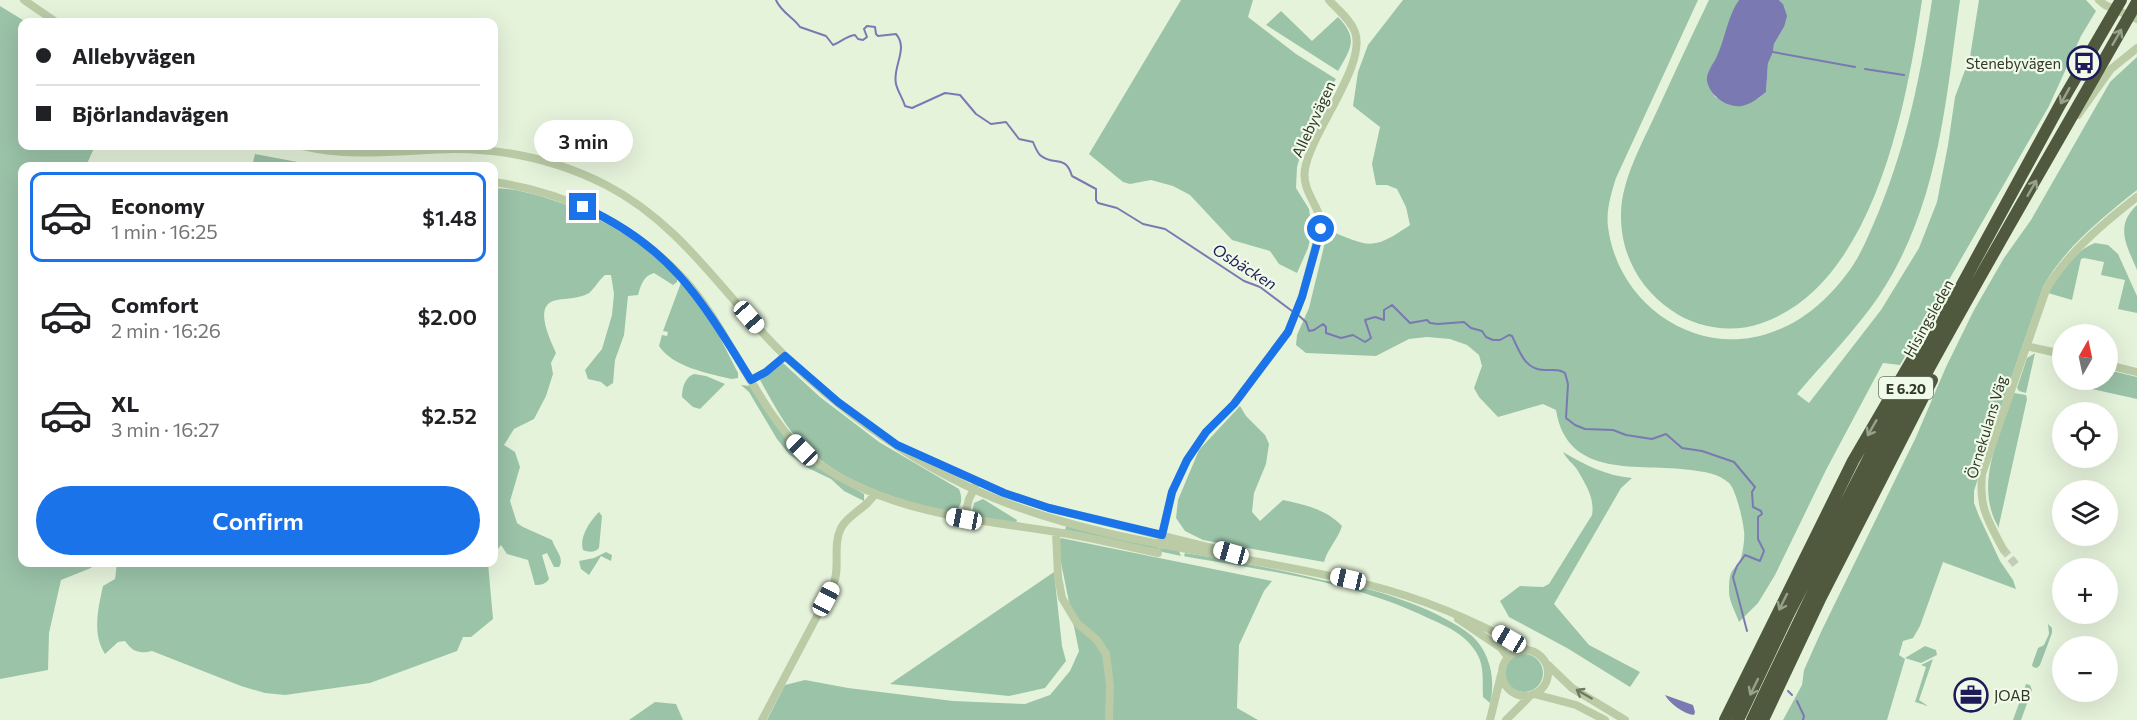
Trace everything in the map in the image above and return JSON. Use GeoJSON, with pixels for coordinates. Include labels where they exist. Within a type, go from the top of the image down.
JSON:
{"type":"FeatureCollection","features":[{"type":"Feature","properties":{"kind":"highway","name":"Hisingsleden"},"geometry":{"type":"LineString","coordinates":[[1985,257],[2133,17],[2137,2]]}},
{"type":"Feature","properties":{"kind":"highway","name":"Hisingsleden"},"geometry":{"type":"LineString","coordinates":[[1728,719],[1901,420],[2061,103],[2118,5]]}},
{"type":"Feature","properties":{"kind":"highway"},"geometry":{"type":"LineString","coordinates":[[1728,719],[1853,461],[1953,288],[1985,257]]}},
{"type":"Feature","properties":{"kind":"highway"},"geometry":{"type":"LineString","coordinates":[[1763,720],[1821,597],[1947,351],[1985,257]]}},
{"type":"Feature","properties":{"kind":"highway","name":"Hisingsleden"},"geometry":{"type":"LineString","coordinates":[[1752,720],[1839,527]]}},
{"type":"Feature","properties":{"kind":"street"},"geometry":{"type":"LineString","coordinates":[[24,0],[50,18]]}},
{"type":"Feature","properties":{"kind":"street","name":"Allebyvägen"},"geometry":{"type":"LineString","coordinates":[[1160,544],[1172,492],[1187,460],[1206,432],[1234,404],[1275,351],[1298,309],[1321,226],[1320,215],[1305,186],[1306,165],[1324,121],[1352,68],[1356,53],[1357,42],[1354,30],[1329,0]]}},
{"type":"Feature","properties":{"kind":"street"},"geometry":{"type":"LineString","coordinates":[[2099,0],[2118,5],[2133,17]]}},
{"type":"Feature","properties":{"kind":"street"},"geometry":{"type":"LineString","coordinates":[[2067,126],[2080,113],[2110,69],[2137,48]]}},
{"type":"Feature","properties":{"kind":"street"},"geometry":{"type":"LineString","coordinates":[[338,150],[372,154],[436,150]]}},
{"type":"Feature","properties":{"kind":"street"},"geometry":{"type":"LineString","coordinates":[[474,150],[495,151],[536,159],[583,174],[627,197],[675,233],[785,356],[838,402],[897,445],[946,476],[1160,544],[1252,560],[1374,586],[1417,599],[1473,620],[1540,655],[1572,688],[1625,720]]}},
{"type":"Feature","properties":{"kind":"street"},"geometry":{"type":"LineString","coordinates":[[498,183],[529,188],[569,201],[597,214],[635,235],[665,261],[694,292],[712,317],[785,431],[802,450],[828,469],[874,493],[921,509],[964,519],[1056,532],[1110,543],[1160,544]]}},
{"type":"Feature","properties":{"kind":"street","name":"Örnekulans Väg"},"geometry":{"type":"LineString","coordinates":[[2003,549],[1983,509],[1982,482],[2046,290],[2070,257],[2137,197]]}},
{"type":"Feature","properties":{"kind":"street"},"geometry":{"type":"LineString","coordinates":[[2026,346],[2052,352]]}},
{"type":"Feature","properties":{"kind":"street"},"geometry":{"type":"LineString","coordinates":[[751,380],[766,372],[785,356]]}},
{"type":"Feature","properties":{"kind":"street"},"geometry":{"type":"LineString","coordinates":[[2118,367],[2137,372]]}},
{"type":"Feature","properties":{"kind":"street"},"geometry":{"type":"LineString","coordinates":[[964,519],[969,499],[976,485]]}},
{"type":"Feature","properties":{"kind":"street"},"geometry":{"type":"LineString","coordinates":[[762,720],[833,586],[837,571],[837,546],[841,529],[848,518],[871,500],[874,493]]}},
{"type":"Feature","properties":{"kind":"street"},"geometry":{"type":"LineString","coordinates":[[1056,532],[1058,577],[1062,598],[1077,623],[1097,640],[1106,654],[1110,685],[1109,720]]}},
{"type":"Feature","properties":{"kind":"street"},"geometry":{"type":"LineString","coordinates":[[1450,613],[1501,648],[1508,657]]}},
{"type":"Feature","properties":{"kind":"street"},"geometry":{"type":"LineString","coordinates":[[1490,720],[1503,665],[1515,651],[1528,650]]}},
{"type":"Feature","properties":{"kind":"street"},"geometry":{"type":"LineString","coordinates":[[1506,720],[1542,688],[1548,679],[1547,664]]}},
{"type":"Feature","properties":{"kind":"street"},"geometry":{"type":"LineString","coordinates":[[1502,675],[1506,687],[1513,693],[1576,705],[1605,720]]}},
{"type":"Feature","properties":{"kind":"green space"},"geometry":{"type":"Polygon","coordinates":[[[1181,0],[1253,0],[1248,17],[1296,54],[1336,79],[1312,117],[1297,167],[1296,188],[1309,209],[1312,230],[1308,248],[1297,273],[1279,264],[1270,251],[1232,240],[1190,195],[1173,186],[1151,180],[1130,184],[1123,182],[1089,154],[1181,0]]]}},
{"type":"Feature","properties":{"kind":"green space"},"geometry":{"type":"Polygon","coordinates":[[[1403,0],[1698,0],[1616,178],[1609,202],[1608,227],[1615,255],[1628,281],[1645,303],[1667,320],[1691,332],[1718,339],[1746,338],[1785,327],[1823,301],[1851,268],[1879,211],[1898,159],[1918,81],[1932,0],[1960,0],[1944,116],[1927,190],[1915,226],[1899,261],[1870,309],[1797,394],[1809,403],[1881,310],[1919,248],[1937,202],[1955,97],[1970,57],[1979,0],[2086,0],[2096,11],[2081,36],[2049,106],[1900,365],[1883,363],[1826,470],[1775,575],[1758,603],[1739,622],[1730,599],[1729,585],[1731,573],[1741,558],[1744,531],[1734,492],[1725,480],[1701,471],[1608,464],[1590,458],[1574,448],[1563,432],[1556,410],[1543,404],[1498,417],[1479,397],[1474,388],[1482,366],[1479,355],[1467,345],[1450,339],[1427,337],[1409,339],[1376,356],[1306,353],[1296,345],[1297,335],[1309,308],[1328,230],[1370,244],[1387,239],[1410,225],[1406,207],[1397,189],[1387,185],[1376,185],[1372,164],[1380,127],[1353,106],[1358,72],[1368,45],[1403,0]]]}},
{"type":"Feature","properties":{"kind":"green space"},"geometry":{"type":"Polygon","coordinates":[[[1709,0],[1739,0],[1718,55],[1708,73],[1715,97],[1741,106],[1759,98],[1766,92],[1768,62],[1774,44],[1784,27],[1783,4],[1779,0],[1922,0],[1907,88],[1895,137],[1879,185],[1858,231],[1833,270],[1801,302],[1762,323],[1739,328],[1703,325],[1681,316],[1660,301],[1641,280],[1634,268],[1624,242],[1622,228],[1622,200],[1634,160],[1709,0]]]}},
{"type":"Feature","properties":{"kind":"green space"},"geometry":{"type":"Polygon","coordinates":[[[0,6],[20,18],[18,150],[93,150],[88,162],[18,162],[18,567],[92,567],[61,580],[49,633],[48,670],[0,679],[0,6]]]}},
{"type":"Feature","properties":{"kind":"green space"},"geometry":{"type":"Polygon","coordinates":[[[1281,11],[1312,41],[1338,17],[1349,31],[1351,44],[1338,71],[1266,25],[1281,11]]]}},
{"type":"Feature","properties":{"kind":"green space"},"geometry":{"type":"Polygon","coordinates":[[[2137,57],[2137,190],[2073,246],[2043,287],[1974,491],[1974,503],[1979,516],[2016,589],[1943,562],[1920,626],[1913,638],[1903,641],[1899,655],[1905,659],[1887,720],[1783,720],[1802,685],[1804,670],[1821,632],[1916,437],[1974,310],[2004,258],[2031,220],[2110,82],[2137,57]]]}},
{"type":"Feature","properties":{"kind":"green space"},"geometry":{"type":"Polygon","coordinates":[[[255,154],[298,162],[253,162],[255,154]]]}},
{"type":"Feature","properties":{"kind":"green space"},"geometry":{"type":"Polygon","coordinates":[[[498,188],[553,200],[594,217],[646,249],[677,277],[677,282],[673,285],[654,273],[650,274],[643,281],[638,295],[628,296],[624,335],[615,360],[613,383],[607,387],[601,382],[588,379],[585,370],[602,349],[612,315],[614,294],[611,275],[605,275],[585,295],[557,300],[545,308],[545,323],[556,353],[551,363],[553,374],[546,396],[534,419],[514,429],[504,445],[515,452],[520,467],[510,501],[517,523],[552,540],[561,564],[559,567],[554,567],[547,553],[542,555],[549,579],[545,583],[535,585],[528,560],[507,554],[501,545],[498,549],[498,188]]]}},
{"type":"Feature","properties":{"kind":"green space"},"geometry":{"type":"Polygon","coordinates":[[[2137,205],[2137,270],[2127,244],[2124,228],[2130,213],[2137,205]]]}},
{"type":"Feature","properties":{"kind":"green space"},"geometry":{"type":"Polygon","coordinates":[[[2095,243],[2108,245],[2118,254],[2137,296],[2137,313],[2118,309],[2125,280],[2101,275],[2104,262],[2081,259],[2072,300],[2048,293],[2074,257],[2095,243]]]}},
{"type":"Feature","properties":{"kind":"green space"},"geometry":{"type":"Polygon","coordinates":[[[682,280],[714,326],[738,373],[738,378],[731,379],[691,368],[673,359],[659,346],[662,335],[667,336],[668,332],[663,331],[682,280]]]}},
{"type":"Feature","properties":{"kind":"green space"},"geometry":{"type":"Polygon","coordinates":[[[2035,353],[2026,393],[2019,391],[2017,388],[2027,358],[2035,353]]]}},
{"type":"Feature","properties":{"kind":"green space"},"geometry":{"type":"Polygon","coordinates":[[[783,363],[820,397],[879,442],[959,489],[961,499],[958,508],[953,512],[913,503],[873,489],[835,470],[818,458],[791,430],[760,380],[783,363]]]}},
{"type":"Feature","properties":{"kind":"green space"},"geometry":{"type":"Polygon","coordinates":[[[2118,372],[2137,377],[2137,399],[2096,390],[2118,390],[2118,372]]]}},
{"type":"Feature","properties":{"kind":"green space"},"geometry":{"type":"Polygon","coordinates":[[[694,374],[725,384],[700,409],[693,407],[682,397],[685,383],[694,374]]]}},
{"type":"Feature","properties":{"kind":"green space"},"geometry":{"type":"Polygon","coordinates":[[[741,385],[750,386],[792,448],[830,475],[864,494],[864,501],[844,491],[831,479],[808,468],[789,454],[777,439],[749,392],[741,385]]]}},
{"type":"Feature","properties":{"kind":"green space"},"geometry":{"type":"Polygon","coordinates":[[[2014,393],[2026,395],[2027,399],[1999,528],[1988,495],[1989,478],[1996,443],[2014,393]]]}},
{"type":"Feature","properties":{"kind":"green space"},"geometry":{"type":"Polygon","coordinates":[[[1240,406],[1246,416],[1265,435],[1269,444],[1266,464],[1254,493],[1252,512],[1260,521],[1283,500],[1315,508],[1329,515],[1342,526],[1324,562],[1203,540],[1185,531],[1176,518],[1178,500],[1199,450],[1240,406]]]}},
{"type":"Feature","properties":{"kind":"green space"},"geometry":{"type":"Polygon","coordinates":[[[1563,452],[1596,469],[1632,478],[1621,488],[1554,604],[1589,645],[1640,672],[1630,687],[1567,648],[1509,617],[1500,601],[1520,586],[1543,587],[1549,584],[1592,515],[1592,503],[1587,487],[1563,452]]]}},
{"type":"Feature","properties":{"kind":"green space"},"geometry":{"type":"Polygon","coordinates":[[[983,499],[1017,520],[1015,525],[974,516],[972,512],[974,503],[983,499]]]}},
{"type":"Feature","properties":{"kind":"green space"},"geometry":{"type":"Polygon","coordinates":[[[599,512],[602,516],[599,548],[591,552],[583,550],[584,535],[599,512]]]}},
{"type":"Feature","properties":{"kind":"green space"},"geometry":{"type":"Polygon","coordinates":[[[1066,526],[1179,551],[1181,556],[1065,531],[1066,526]]]}},
{"type":"Feature","properties":{"kind":"green space"},"geometry":{"type":"Polygon","coordinates":[[[1061,538],[1272,581],[1264,591],[1239,645],[1237,708],[1258,720],[767,720],[785,685],[805,680],[848,688],[953,701],[1025,704],[1050,695],[1070,671],[1079,651],[1057,543],[1061,538]]]}},
{"type":"Feature","properties":{"kind":"green space"},"geometry":{"type":"Polygon","coordinates":[[[606,552],[612,555],[611,561],[601,556],[589,575],[581,569],[579,561],[594,558],[606,552]]]}},
{"type":"Feature","properties":{"kind":"green space"},"geometry":{"type":"Polygon","coordinates":[[[1185,553],[1357,586],[1428,610],[1472,636],[1483,650],[1492,676],[1490,703],[1483,697],[1482,668],[1476,652],[1461,635],[1442,624],[1370,595],[1310,579],[1188,557],[1184,556],[1185,553]]]}},
{"type":"Feature","properties":{"kind":"green space"},"geometry":{"type":"Polygon","coordinates":[[[116,567],[488,567],[493,619],[471,637],[463,637],[457,651],[370,683],[285,695],[265,693],[241,686],[152,651],[137,651],[125,641],[118,642],[105,654],[98,638],[98,612],[103,586],[115,579],[116,567]]]}},
{"type":"Feature","properties":{"kind":"green space"},"geometry":{"type":"Polygon","coordinates":[[[1054,572],[1062,646],[1066,661],[1045,688],[1009,696],[890,684],[1054,572]]]}},
{"type":"Feature","properties":{"kind":"green space"},"geometry":{"type":"Polygon","coordinates":[[[2048,624],[2052,628],[2052,633],[2040,665],[2037,668],[2033,667],[2038,648],[2044,645],[2049,634],[2048,624]]]}},
{"type":"Feature","properties":{"kind":"green space"},"geometry":{"type":"Polygon","coordinates":[[[1925,646],[1936,650],[1937,655],[1921,663],[1905,658],[1925,646]]]}},
{"type":"Feature","properties":{"kind":"green space"},"geometry":{"type":"Polygon","coordinates":[[[1524,654],[1531,655],[1537,660],[1542,666],[1542,680],[1537,686],[1531,691],[1524,692],[1517,691],[1511,686],[1506,680],[1505,673],[1506,666],[1511,660],[1517,655],[1524,654]]]}},
{"type":"Feature","properties":{"kind":"green space"},"geometry":{"type":"Polygon","coordinates":[[[1933,659],[1919,700],[1928,706],[1915,702],[1926,667],[1921,665],[1933,659]]]}},
{"type":"Feature","properties":{"kind":"green space"},"geometry":{"type":"Polygon","coordinates":[[[2026,684],[2030,685],[2032,690],[2021,720],[2013,720],[2026,684]]]}},
{"type":"Feature","properties":{"kind":"green space"},"geometry":{"type":"Polygon","coordinates":[[[655,702],[676,704],[683,720],[629,720],[655,702]]]}},
{"type":"Feature","properties":{"kind":"shaded area"},"geometry":{"type":"Polygon","coordinates":[[[1739,0],[1779,0],[1787,16],[1768,63],[1766,92],[1749,104],[1736,106],[1725,103],[1715,96],[1707,78],[1739,0]]]}},
{"type":"Feature","properties":{"kind":"shaded area"},"geometry":{"type":"Polygon","coordinates":[[[1665,695],[1693,705],[1694,715],[1678,708],[1665,695]]]}},
{"type":"Feature","properties":{"kind":"waterway","name":"Osbäcken"},"geometry":{"type":"LineString","coordinates":[[776,0],[800,27],[826,36],[833,45],[855,35],[858,39],[863,40],[867,37],[864,29],[867,26],[875,27],[878,36],[896,34],[900,40],[901,52],[895,78],[905,106],[912,108],[945,93],[960,95],[976,114],[991,124],[1006,122],[1019,139],[1033,142],[1040,155],[1066,165],[1072,176],[1096,189],[1098,203],[1117,208],[1143,224],[1165,229],[1244,281],[1260,287],[1292,311]]}},
{"type":"Feature","properties":{"kind":"waterway"},"geometry":{"type":"LineString","coordinates":[[1773,52],[1855,67]]}},
{"type":"Feature","properties":{"kind":"waterway"},"geometry":{"type":"LineString","coordinates":[[1865,69],[1904,75]]}},
{"type":"Feature","properties":{"kind":"waterway","name":"Osbäcken"},"geometry":{"type":"LineString","coordinates":[[1297,314],[1306,322],[1309,331],[1323,324],[1326,327],[1326,333],[1341,338],[1353,335],[1365,342],[1371,338],[1365,320],[1375,317],[1384,320],[1384,310],[1392,305],[1410,323],[1427,320],[1438,324],[1464,322],[1471,328],[1482,331],[1486,337],[1493,340],[1512,336],[1528,364],[1539,369],[1558,370],[1565,373],[1568,384],[1566,418],[1575,425],[1585,429],[1613,430],[1626,435],[1652,439],[1666,434],[1682,448],[1702,451],[1734,462],[1755,487],[1752,492],[1753,507],[1762,514],[1758,517],[1758,539],[1764,551],[1760,561],[1745,555],[1733,577],[1747,631]]}},
{"type":"Feature","properties":{"kind":"waterway","name":"Osbäcken"},"geometry":{"type":"LineString","coordinates":[[1788,691],[1792,695]]}},
{"type":"Feature","properties":{"kind":"waterway","name":"Osbäcken"},"geometry":{"type":"LineString","coordinates":[[1797,701],[1804,716],[1803,720]]}},
{"type":"Feature","properties":{"kind":"tunnel"},"geometry":{"type":"LineString","coordinates":[[2003,549],[2016,565]]}},
{"type":"Feature","properties":{"kind":"place","name":"Stenebyvägen"},"geometry":{"type":"Point","coordinates":[2084,63]}},
{"type":"Feature","properties":{"kind":"place","name":"JOAB"},"geometry":{"type":"Point","coordinates":[1971,695]}},
{"type":"Feature","properties":{"kind":"route"},"geometry":{"type":"LineString","coordinates":[[583,207],[635,235],[684,279],[708,309],[751,380],[766,372],[785,356],[838,402],[897,445],[1004,493],[1077,516],[1162,535],[1172,492],[1187,460],[1206,432],[1234,404],[1288,332],[1302,297],[1321,229]]}}]}
